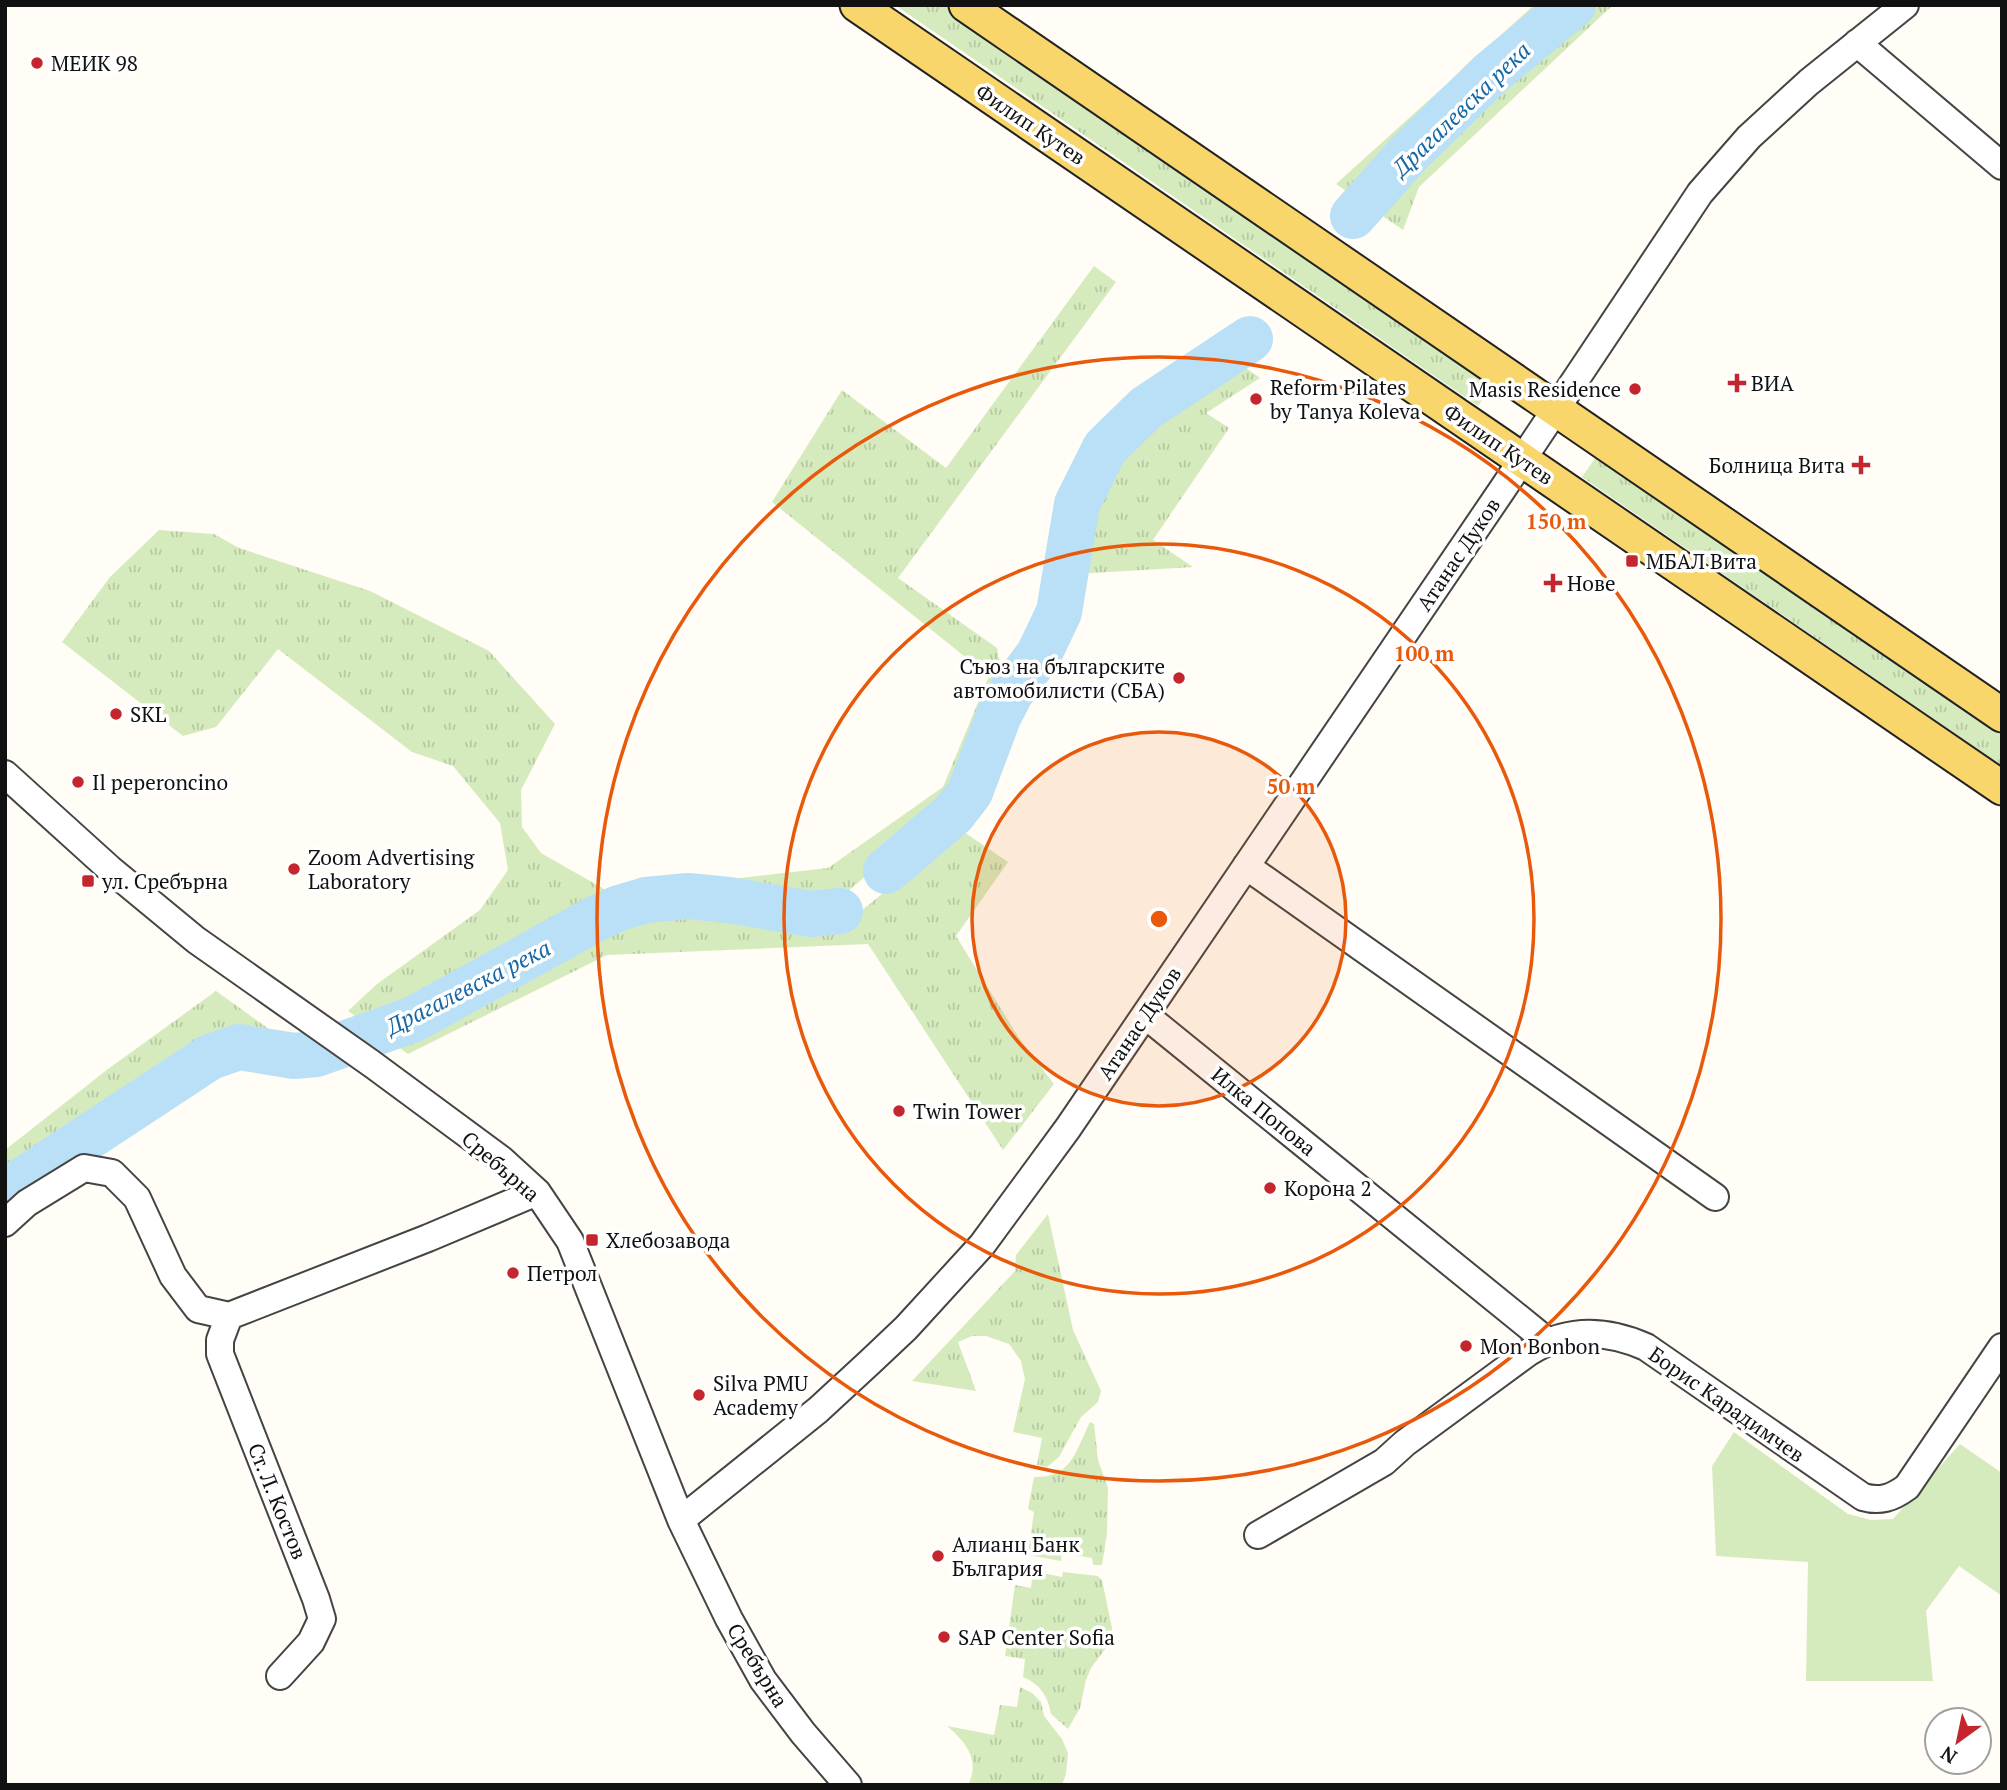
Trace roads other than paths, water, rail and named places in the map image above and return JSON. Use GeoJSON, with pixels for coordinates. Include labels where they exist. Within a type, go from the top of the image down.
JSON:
{"type":"FeatureCollection","features":[{"type":"Feature","properties":{"kind":"main road","name":"Филип Кутев"},"geometry":{"type":"LineString","coordinates":[[857,5],[2002,788]]}},
{"type":"Feature","properties":{"kind":"main road"},"geometry":{"type":"LineString","coordinates":[[966,5],[2002,715]]}},
{"type":"Feature","properties":{"kind":"street","name":"Атанас Дуков"},"geometry":{"type":"LineString","coordinates":[[681,1520],[818,1410],[906,1328],[982,1245],[1043,1164],[1556,410],[1700,193],[1749,137],[1809,82],[1900,8]]}},
{"type":"Feature","properties":{"kind":"street"},"geometry":{"type":"LineString","coordinates":[[1857,43],[2002,166]]}},
{"type":"Feature","properties":{"kind":"street","name":"Сребърна"},"geometry":{"type":"LineString","coordinates":[[5,774],[118,876],[196,940],[502,1160],[537,1192],[570,1241],[681,1520],[729,1619],[763,1680],[803,1733],[848,1785]]}},
{"type":"Feature","properties":{"kind":"street"},"geometry":{"type":"LineString","coordinates":[[1246,866],[1715,1198]]}},
{"type":"Feature","properties":{"kind":"street","name":"Илка Попова"},"geometry":{"type":"LineString","coordinates":[[1144,1015],[1547,1341]]}},
{"type":"Feature","properties":{"kind":"street"},"geometry":{"type":"LineString","coordinates":[[5,1223],[27,1203],[84,1168],[113,1173],[137,1198],[173,1276],[198,1309],[229,1316],[537,1192]]}},
{"type":"Feature","properties":{"kind":"street","name":"Ст. Л. Костов"},"geometry":{"type":"LineString","coordinates":[[229,1316],[220,1340],[220,1354],[322,1619],[311,1642],[280,1676]]}},
{"type":"Feature","properties":{"kind":"street","name":"Борис Карадимчев"},"geometry":{"type":"LineString","coordinates":[[1258,1535],[1384,1462],[1405,1443],[1529,1352],[1547,1341],[1569,1336],[1612,1335],[1646,1347],[1863,1497],[1875,1501],[1898,1494],[1907,1488],[2002,1347]]}},
{"type":"Feature","properties":{"kind":"waterway","name":"Драгалевска река"},"geometry":{"type":"LineString","coordinates":[[1353,216],[1410,152],[1490,74],[1573,5]]}},
{"type":"Feature","properties":{"kind":"waterway","name":"Драгалевска река"},"geometry":{"type":"LineString","coordinates":[[886,871],[953,814],[970,792],[999,715],[1011,692],[1039,654],[1059,612],[1077,504],[1105,448],[1146,408],[1250,339]]}},
{"type":"Feature","properties":{"kind":"waterway","name":"Драгалевска река"},"geometry":{"type":"LineString","coordinates":[[5,1192],[210,1057],[239,1047],[294,1056],[316,1054],[414,1019],[619,908],[646,900],[688,896],[811,914],[840,911]]}},
{"type":"Feature","properties":{"kind":"place","name":"МЕИК 98"},"geometry":{"type":"Point","coordinates":[37,63]}},
{"type":"Feature","properties":{"kind":"place","name":"ВИА"},"geometry":{"type":"Point","coordinates":[1737,383]}},
{"type":"Feature","properties":{"kind":"place","name":"Masis Residence"},"geometry":{"type":"Point","coordinates":[1635,389]}},
{"type":"Feature","properties":{"kind":"place","name":"Reform Pilates by Tanya Koleva"},"geometry":{"type":"Point","coordinates":[1256,399]}},
{"type":"Feature","properties":{"kind":"place","name":"Болница Вита"},"geometry":{"type":"Point","coordinates":[1861,465]}},
{"type":"Feature","properties":{"kind":"place","name":"МБАЛ Вита"},"geometry":{"type":"Point","coordinates":[1632,561]}},
{"type":"Feature","properties":{"kind":"place","name":"Нове"},"geometry":{"type":"Point","coordinates":[1553,583]}},
{"type":"Feature","properties":{"kind":"place","name":"Съюз на българските автомобилисти (СБА)"},"geometry":{"type":"Point","coordinates":[1179,678]}},
{"type":"Feature","properties":{"kind":"place","name":"SKL"},"geometry":{"type":"Point","coordinates":[116,714]}},
{"type":"Feature","properties":{"kind":"place","name":"Il peperoncino"},"geometry":{"type":"Point","coordinates":[78,782]}},
{"type":"Feature","properties":{"kind":"place","name":"Zoom Advertising Laboratory"},"geometry":{"type":"Point","coordinates":[294,869]}},
{"type":"Feature","properties":{"kind":"place","name":"ул. Сребърна"},"geometry":{"type":"Point","coordinates":[88,881]}},
{"type":"Feature","properties":{"kind":"place","name":"Twin Tower"},"geometry":{"type":"Point","coordinates":[899,1111]}},
{"type":"Feature","properties":{"kind":"place","name":"Корона 2"},"geometry":{"type":"Point","coordinates":[1270,1188]}},
{"type":"Feature","properties":{"kind":"place","name":"Хлебозавода"},"geometry":{"type":"Point","coordinates":[592,1240]}},
{"type":"Feature","properties":{"kind":"place","name":"Петрол"},"geometry":{"type":"Point","coordinates":[513,1273]}},
{"type":"Feature","properties":{"kind":"place","name":"Mon Bonbon"},"geometry":{"type":"Point","coordinates":[1466,1346]}},
{"type":"Feature","properties":{"kind":"place","name":"Silva PMU Academy"},"geometry":{"type":"Point","coordinates":[699,1395]}},
{"type":"Feature","properties":{"kind":"place","name":"Алианц Банк България"},"geometry":{"type":"Point","coordinates":[938,1556]}},
{"type":"Feature","properties":{"kind":"place","name":"SAP Center Sofia"},"geometry":{"type":"Point","coordinates":[944,1637]}}]}
